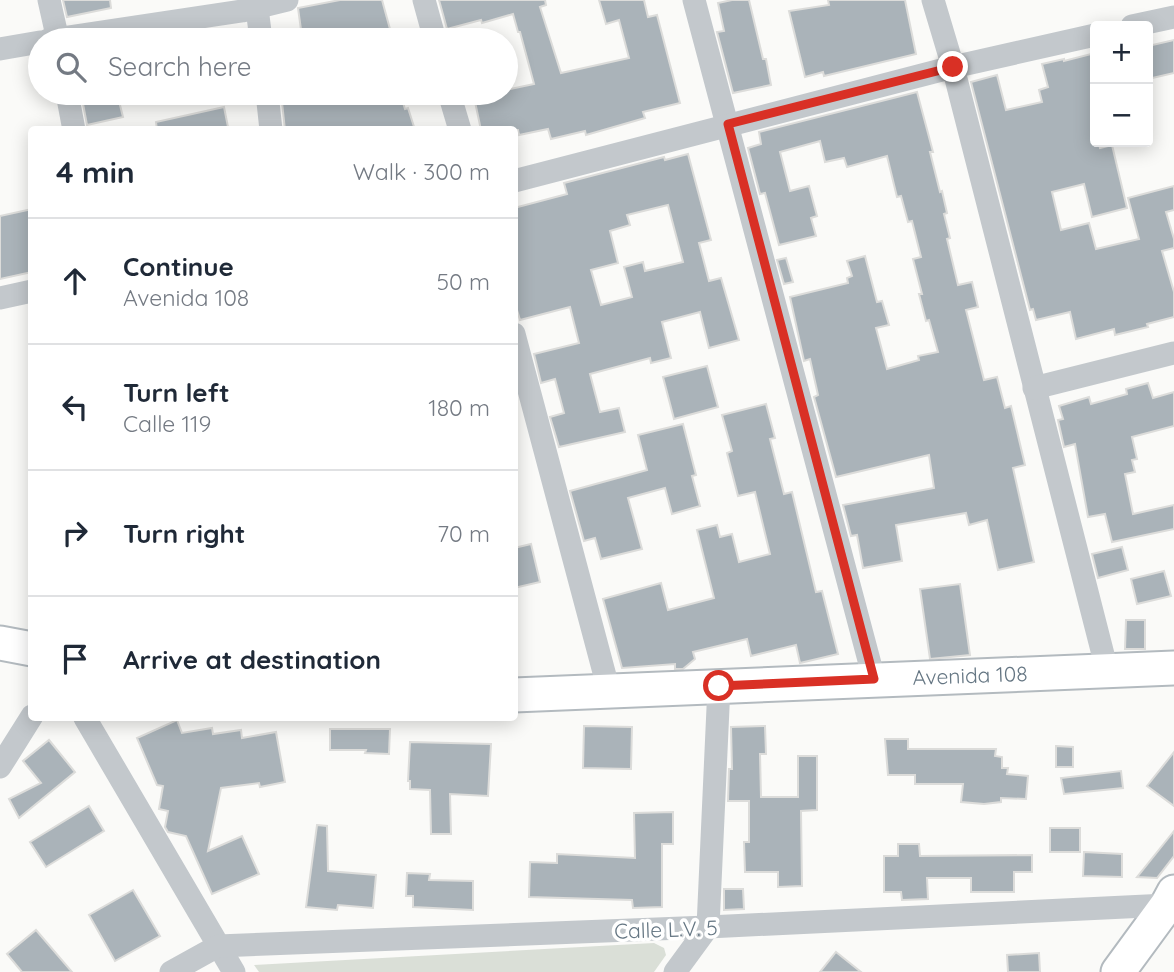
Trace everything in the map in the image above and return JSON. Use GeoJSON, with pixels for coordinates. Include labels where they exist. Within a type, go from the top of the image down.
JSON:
{"type":"FeatureCollection","features":[{"type":"Feature","properties":{"kind":"street"},"geometry":{"type":"LineString","coordinates":[[49,0],[50,28]]}},
{"type":"Feature","properties":{"kind":"street"},"geometry":{"type":"LineString","coordinates":[[120,28],[286,0]]}},
{"type":"Feature","properties":{"kind":"street"},"geometry":{"type":"LineString","coordinates":[[424,0],[432,28]]}},
{"type":"Feature","properties":{"kind":"street"},"geometry":{"type":"LineString","coordinates":[[694,0],[874,679]]}},
{"type":"Feature","properties":{"kind":"street"},"geometry":{"type":"LineString","coordinates":[[933,0],[953,67],[1107,670]]}},
{"type":"Feature","properties":{"kind":"street"},"geometry":{"type":"LineString","coordinates":[[246,6],[256,28]]}},
{"type":"Feature","properties":{"kind":"street"},"geometry":{"type":"LineString","coordinates":[[1153,22],[1174,17]]}},
{"type":"Feature","properties":{"kind":"street"},"geometry":{"type":"LineString","coordinates":[[518,180],[953,67],[1090,36]]}},
{"type":"Feature","properties":{"kind":"street"},"geometry":{"type":"LineString","coordinates":[[0,48],[28,44]]}},
{"type":"Feature","properties":{"kind":"street"},"geometry":{"type":"LineString","coordinates":[[69,105],[73,126]]}},
{"type":"Feature","properties":{"kind":"street"},"geometry":{"type":"LineString","coordinates":[[268,105],[271,126]]}},
{"type":"Feature","properties":{"kind":"street"},"geometry":{"type":"LineString","coordinates":[[453,105],[459,126]]}},
{"type":"Feature","properties":{"kind":"street"},"geometry":{"type":"LineString","coordinates":[[0,298],[28,292]]}},
{"type":"Feature","properties":{"kind":"street"},"geometry":{"type":"LineString","coordinates":[[518,349],[609,691]]}},
{"type":"Feature","properties":{"kind":"street"},"geometry":{"type":"LineString","coordinates":[[1034,388],[1174,353]]}},
{"type":"Feature","properties":{"kind":"street","name":"Avenida 108"},"geometry":{"type":"LineString","coordinates":[[518,695],[1174,668]]}},
{"type":"Feature","properties":{"kind":"street"},"geometry":{"type":"LineString","coordinates":[[675,972],[708,927],[719,686]]}},
{"type":"Feature","properties":{"kind":"street"},"geometry":{"type":"LineString","coordinates":[[0,767],[29,721]]}},
{"type":"Feature","properties":{"kind":"street"},"geometry":{"type":"LineString","coordinates":[[87,721],[234,972]]}},
{"type":"Feature","properties":{"kind":"street"},"geometry":{"type":"LineString","coordinates":[[1118,972],[1172,900]]}},
{"type":"Feature","properties":{"kind":"street","name":"Calle L.V. 5"},"geometry":{"type":"LineString","coordinates":[[171,972],[218,946],[708,927],[1172,900]]}},
{"type":"Feature","properties":{"kind":"shaded area"},"geometry":{"type":"Polygon","coordinates":[[[654,943],[664,948],[666,955],[654,972],[259,972],[254,965],[654,943]]]}},
{"type":"Feature","properties":{"kind":"building"},"geometry":{"type":"Polygon","coordinates":[[[63,0],[110,0],[111,8],[67,17],[63,0]]]}},
{"type":"Feature","properties":{"kind":"building"},"geometry":{"type":"Polygon","coordinates":[[[340,0],[382,0],[390,28],[301,28],[298,8],[340,0]]]}},
{"type":"Feature","properties":{"kind":"building"},"geometry":{"type":"Polygon","coordinates":[[[439,0],[545,0],[546,5],[540,7],[561,73],[629,58],[619,20],[606,24],[599,0],[644,0],[648,17],[657,15],[680,103],[643,112],[645,118],[586,135],[585,131],[551,139],[548,129],[519,135],[518,126],[480,126],[476,105],[518,105],[518,87],[534,84],[520,32],[513,14],[482,23],[481,20],[447,28],[439,0]]]}},
{"type":"Feature","properties":{"kind":"building"},"geometry":{"type":"Polygon","coordinates":[[[749,0],[771,85],[733,93],[717,32],[724,31],[718,3],[749,0]]]}},
{"type":"Feature","properties":{"kind":"building"},"geometry":{"type":"Polygon","coordinates":[[[828,0],[905,0],[916,54],[824,76],[823,72],[805,77],[789,11],[829,5],[828,0]]]}},
{"type":"Feature","properties":{"kind":"building"},"geometry":{"type":"Polygon","coordinates":[[[1174,40],[1174,73],[1153,78],[1153,45],[1174,40]]]}},
{"type":"Feature","properties":{"kind":"building"},"geometry":{"type":"Polygon","coordinates":[[[1090,54],[1090,147],[1112,147],[1127,208],[1092,217],[1084,184],[1052,192],[1061,230],[1089,223],[1096,249],[1139,239],[1128,198],[1174,186],[1174,210],[1166,212],[1174,248],[1162,251],[1174,292],[1174,317],[1147,324],[1148,327],[1115,335],[1114,329],[1076,339],[1070,312],[1036,320],[1033,309],[1030,310],[971,82],[997,75],[1006,110],[1042,102],[1039,90],[1048,87],[1042,64],[1090,54]]]}},
{"type":"Feature","properties":{"kind":"building"},"geometry":{"type":"Polygon","coordinates":[[[917,92],[947,213],[944,214],[950,238],[947,239],[958,285],[972,282],[978,307],[966,310],[984,380],[997,377],[1005,408],[1011,406],[1025,465],[1013,468],[1034,562],[998,570],[987,520],[969,525],[966,513],[896,525],[902,561],[863,568],[857,535],[851,536],[843,505],[934,488],[929,455],[836,477],[814,397],[818,395],[810,359],[804,361],[790,297],[848,283],[847,278],[852,276],[847,261],[865,256],[877,302],[882,301],[889,325],[876,328],[887,369],[919,360],[918,356],[938,352],[919,294],[922,294],[913,259],[921,257],[912,221],[908,222],[901,196],[897,197],[887,156],[847,167],[844,158],[825,162],[820,141],[780,152],[790,191],[809,186],[817,216],[811,218],[816,236],[779,245],[765,193],[760,194],[748,148],[761,144],[759,132],[917,92]]]}},
{"type":"Feature","properties":{"kind":"building"},"geometry":{"type":"Polygon","coordinates":[[[83,105],[120,105],[123,117],[87,125],[83,105]]]}},
{"type":"Feature","properties":{"kind":"building"},"geometry":{"type":"Polygon","coordinates":[[[282,105],[404,105],[405,109],[408,108],[414,126],[285,126],[282,105]]]}},
{"type":"Feature","properties":{"kind":"building"},"geometry":{"type":"Polygon","coordinates":[[[224,107],[228,126],[156,126],[156,122],[224,107]]]}},
{"type":"Feature","properties":{"kind":"building"},"geometry":{"type":"Polygon","coordinates":[[[688,154],[711,240],[699,243],[709,281],[721,278],[739,340],[709,348],[700,312],[662,322],[671,358],[651,363],[650,358],[590,374],[600,412],[619,408],[625,432],[559,447],[550,417],[564,413],[555,379],[541,383],[534,354],[579,343],[570,307],[520,320],[518,207],[567,194],[564,183],[664,157],[665,160],[688,154]],[[668,205],[627,215],[630,225],[610,231],[618,263],[591,270],[601,305],[632,297],[624,267],[643,262],[645,271],[683,262],[668,205]]]}},
{"type":"Feature","properties":{"kind":"building"},"geometry":{"type":"Polygon","coordinates":[[[28,210],[28,273],[0,279],[0,216],[28,210]]]}},
{"type":"Feature","properties":{"kind":"building"},"geometry":{"type":"Polygon","coordinates":[[[786,258],[793,282],[784,284],[777,260],[786,258]]]}},
{"type":"Feature","properties":{"kind":"building"},"geometry":{"type":"Polygon","coordinates":[[[707,366],[718,407],[674,419],[663,377],[707,366]]]}},
{"type":"Feature","properties":{"kind":"building"},"geometry":{"type":"Polygon","coordinates":[[[1148,383],[1153,398],[1174,392],[1174,426],[1132,437],[1137,459],[1132,460],[1135,472],[1125,474],[1133,514],[1174,505],[1174,529],[1112,542],[1105,514],[1088,517],[1075,444],[1064,447],[1058,420],[1063,419],[1059,406],[1089,397],[1091,404],[1127,394],[1126,389],[1148,383]]]}},
{"type":"Feature","properties":{"kind":"building"},"geometry":{"type":"Polygon","coordinates":[[[766,404],[775,438],[770,439],[784,494],[792,492],[816,592],[822,591],[838,654],[800,663],[796,645],[751,656],[747,639],[693,652],[695,659],[683,669],[675,669],[675,664],[622,668],[603,599],[661,583],[668,610],[714,598],[697,530],[717,525],[720,537],[732,534],[739,562],[770,554],[755,492],[738,496],[727,453],[732,451],[722,415],[766,404]]]}},
{"type":"Feature","properties":{"kind":"building"},"geometry":{"type":"Polygon","coordinates":[[[683,424],[696,475],[692,476],[700,506],[672,514],[665,488],[628,498],[642,549],[601,559],[595,538],[584,541],[570,491],[647,470],[638,435],[683,424]]]}},
{"type":"Feature","properties":{"kind":"building"},"geometry":{"type":"Polygon","coordinates":[[[531,544],[540,582],[518,587],[518,547],[531,544]]]}},
{"type":"Feature","properties":{"kind":"building"},"geometry":{"type":"Polygon","coordinates":[[[1122,547],[1128,570],[1098,578],[1092,554],[1122,547]]]}},
{"type":"Feature","properties":{"kind":"building"},"geometry":{"type":"Polygon","coordinates":[[[1164,571],[1171,596],[1137,604],[1131,579],[1164,571]]]}},
{"type":"Feature","properties":{"kind":"building"},"geometry":{"type":"Polygon","coordinates":[[[960,584],[970,655],[930,659],[920,589],[960,584]]]}},
{"type":"Feature","properties":{"kind":"building"},"geometry":{"type":"Polygon","coordinates":[[[1126,620],[1145,620],[1145,649],[1125,649],[1126,620]]]}},
{"type":"Feature","properties":{"kind":"building"},"geometry":{"type":"Polygon","coordinates":[[[175,721],[177,721],[182,733],[212,728],[213,734],[241,730],[242,738],[276,732],[285,782],[260,787],[259,783],[221,788],[208,851],[242,836],[259,874],[212,894],[186,836],[168,832],[165,827],[168,811],[159,809],[163,786],[157,785],[137,738],[175,721]]]}},
{"type":"Feature","properties":{"kind":"building"},"geometry":{"type":"Polygon","coordinates":[[[584,726],[632,727],[631,769],[583,768],[584,726]]]}},
{"type":"Feature","properties":{"kind":"building"},"geometry":{"type":"Polygon","coordinates":[[[765,726],[766,754],[760,754],[761,797],[798,797],[798,756],[817,756],[817,810],[801,811],[802,886],[778,887],[778,872],[745,872],[744,842],[749,842],[749,801],[728,801],[729,769],[732,769],[731,727],[765,726]]]}},
{"type":"Feature","properties":{"kind":"building"},"geometry":{"type":"Polygon","coordinates":[[[330,729],[390,729],[389,754],[365,753],[366,750],[330,750],[330,729]]]}},
{"type":"Feature","properties":{"kind":"building"},"geometry":{"type":"Polygon","coordinates":[[[885,739],[908,739],[908,749],[996,749],[995,756],[1002,757],[1002,768],[1008,768],[1007,774],[1028,776],[1026,799],[1001,798],[1001,802],[984,804],[961,802],[963,784],[915,784],[915,775],[888,775],[885,739]]]}},
{"type":"Feature","properties":{"kind":"building"},"geometry":{"type":"Polygon","coordinates":[[[49,740],[75,772],[19,818],[9,799],[41,783],[23,761],[49,740]]]}},
{"type":"Feature","properties":{"kind":"building"},"geometry":{"type":"Polygon","coordinates":[[[410,742],[491,744],[488,796],[450,794],[451,834],[431,834],[430,790],[410,789],[410,742]]]}},
{"type":"Feature","properties":{"kind":"building"},"geometry":{"type":"Polygon","coordinates":[[[1056,746],[1073,747],[1073,767],[1056,767],[1056,746]]]}},
{"type":"Feature","properties":{"kind":"building"},"geometry":{"type":"Polygon","coordinates":[[[1174,752],[1174,806],[1147,786],[1174,752]]]}},
{"type":"Feature","properties":{"kind":"building"},"geometry":{"type":"Polygon","coordinates":[[[1121,771],[1123,788],[1064,794],[1061,778],[1121,771]]]}},
{"type":"Feature","properties":{"kind":"building"},"geometry":{"type":"Polygon","coordinates":[[[89,806],[104,831],[46,867],[30,842],[89,806]]]}},
{"type":"Feature","properties":{"kind":"building"},"geometry":{"type":"Polygon","coordinates":[[[673,812],[673,844],[662,844],[662,907],[633,908],[632,900],[529,897],[530,862],[557,863],[557,854],[635,858],[634,813],[673,812]]]}},
{"type":"Feature","properties":{"kind":"building"},"geometry":{"type":"Polygon","coordinates":[[[317,825],[327,826],[328,871],[376,875],[373,908],[338,905],[337,910],[306,907],[317,825]]]}},
{"type":"Feature","properties":{"kind":"building"},"geometry":{"type":"Polygon","coordinates":[[[1050,828],[1080,828],[1080,852],[1050,852],[1050,828]]]}},
{"type":"Feature","properties":{"kind":"building"},"geometry":{"type":"Polygon","coordinates":[[[1174,831],[1174,856],[1157,878],[1137,877],[1174,831]]]}},
{"type":"Feature","properties":{"kind":"building"},"geometry":{"type":"Polygon","coordinates":[[[898,844],[919,844],[920,856],[1032,855],[1032,872],[1014,872],[1014,892],[971,892],[971,878],[927,878],[928,899],[902,900],[901,892],[884,892],[884,856],[898,856],[898,844]]]}},
{"type":"Feature","properties":{"kind":"building"},"geometry":{"type":"Polygon","coordinates":[[[1084,852],[1122,854],[1122,877],[1083,876],[1084,852]]]}},
{"type":"Feature","properties":{"kind":"building"},"geometry":{"type":"Polygon","coordinates":[[[407,873],[430,874],[429,880],[473,881],[473,910],[413,907],[413,896],[406,896],[407,873]]]}},
{"type":"Feature","properties":{"kind":"building"},"geometry":{"type":"Polygon","coordinates":[[[724,889],[743,889],[744,909],[724,910],[724,889]]]}},
{"type":"Feature","properties":{"kind":"building"},"geometry":{"type":"Polygon","coordinates":[[[133,890],[160,936],[115,961],[89,915],[133,890]]]}},
{"type":"Feature","properties":{"kind":"building"},"geometry":{"type":"Polygon","coordinates":[[[36,930],[72,972],[22,972],[7,954],[36,930]]]}},
{"type":"Feature","properties":{"kind":"building"},"geometry":{"type":"Polygon","coordinates":[[[836,952],[861,972],[820,972],[836,952]]]}},
{"type":"Feature","properties":{"kind":"building"},"geometry":{"type":"Polygon","coordinates":[[[1039,953],[1040,972],[1008,972],[1007,955],[1039,953]]]}},
{"type":"Feature","properties":{"kind":"route"},"geometry":{"type":"LineString","coordinates":[[719,686],[874,679],[728,124],[953,67]]}}]}
